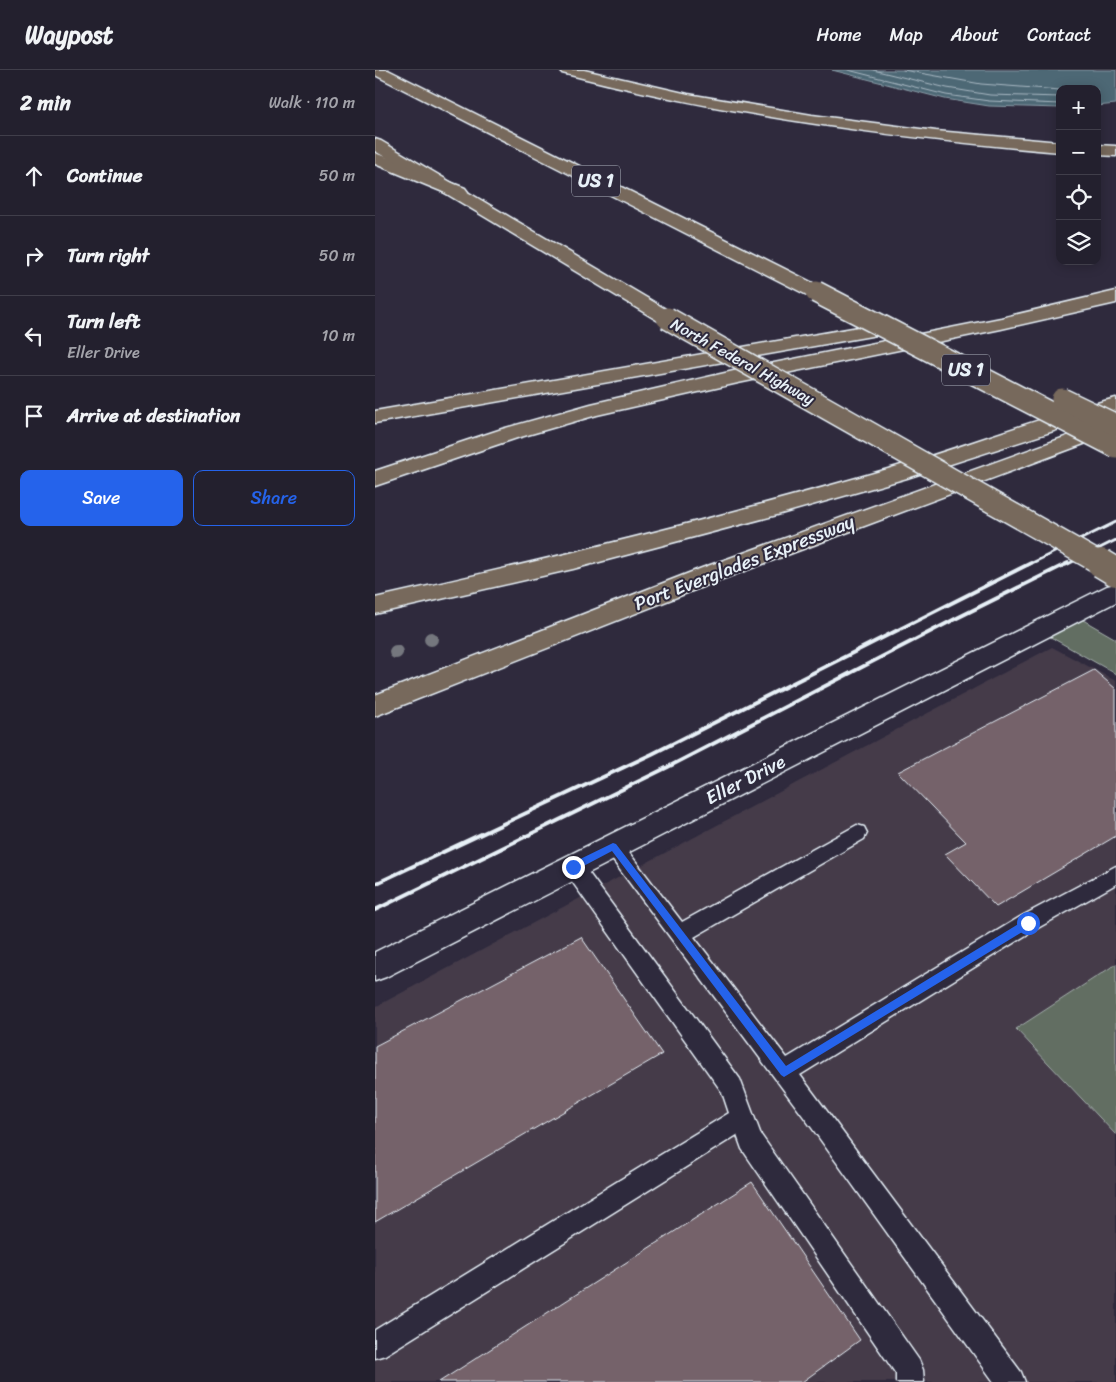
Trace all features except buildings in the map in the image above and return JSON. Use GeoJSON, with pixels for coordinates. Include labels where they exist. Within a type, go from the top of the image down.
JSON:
{"type":"FeatureCollection","features":[{"type":"Feature","properties":{"kind":"main road","name":"US 1"},"geometry":{"type":"LineString","coordinates":[[377,70],[816,292],[1116,447]]}},
{"type":"Feature","properties":{"kind":"main road"},"geometry":{"type":"LineString","coordinates":[[567,70],[704,101],[806,118],[933,135],[1056,147]]}},
{"type":"Feature","properties":{"kind":"main road","name":"North Federal Highway"},"geometry":{"type":"LineString","coordinates":[[375,144],[459,192],[667,318],[1116,572]]}},
{"type":"Feature","properties":{"kind":"main road"},"geometry":{"type":"LineString","coordinates":[[1101,150],[1116,151]]}},
{"type":"Feature","properties":{"kind":"main road"},"geometry":{"type":"LineString","coordinates":[[375,158],[459,192]]}},
{"type":"Feature","properties":{"kind":"main road"},"geometry":{"type":"LineString","coordinates":[[816,292],[1024,381],[1116,425]]}},
{"type":"Feature","properties":{"kind":"main road"},"geometry":{"type":"LineString","coordinates":[[375,417],[975,313],[1116,292]]}},
{"type":"Feature","properties":{"kind":"main road"},"geometry":{"type":"LineString","coordinates":[[375,479],[481,442],[625,402],[755,373],[985,327],[1116,297]]}},
{"type":"Feature","properties":{"kind":"main road"},"geometry":{"type":"LineString","coordinates":[[375,606],[506,577],[725,522],[899,472],[1116,404]]}},
{"type":"Feature","properties":{"kind":"main road","name":"Port Everglades Expressway"},"geometry":{"type":"LineString","coordinates":[[375,706],[543,639],[859,518],[1116,425]]}},
{"type":"Feature","properties":{"kind":"main road"},"geometry":{"type":"LineString","coordinates":[[375,721],[543,639]]}},
{"type":"Feature","properties":{"kind":"street","name":"Eller Drive"},"geometry":{"type":"LineString","coordinates":[[375,967],[1116,592]]}},
{"type":"Feature","properties":{"kind":"lane"},"geometry":{"type":"LineString","coordinates":[[680,934],[857,834]]}},
{"type":"Feature","properties":{"kind":"lane"},"geometry":{"type":"LineString","coordinates":[[613,847],[784,1072],[1011,1382]]}},
{"type":"Feature","properties":{"kind":"lane"},"geometry":{"type":"LineString","coordinates":[[573,867],[732,1087],[751,1141],[909,1370],[910,1382]]}},
{"type":"Feature","properties":{"kind":"lane"},"geometry":{"type":"LineString","coordinates":[[784,1072],[1028,923],[1116,874]]}},
{"type":"Feature","properties":{"kind":"lane"},"geometry":{"type":"LineString","coordinates":[[375,1345],[743,1118]]}},
{"type":"Feature","properties":{"kind":"shaded area"},"geometry":{"type":"Polygon","coordinates":[[[1052,647],[1116,681],[1116,964],[1016,1029],[1116,1135],[1116,1382],[375,1382],[375,1007],[1052,647]]]}},
{"type":"Feature","properties":{"kind":"green space"},"geometry":{"type":"Polygon","coordinates":[[[1071,613],[1116,639],[1116,674],[1038,630],[1071,613]]]}},
{"type":"Feature","properties":{"kind":"green space"},"geometry":{"type":"Polygon","coordinates":[[[1116,964],[1116,1135],[1016,1029],[1116,964]]]}},
{"type":"Feature","properties":{"kind":"water"},"geometry":{"type":"Polygon","coordinates":[[[832,70],[1116,70],[1116,104],[1101,106],[1101,85],[1056,85],[1056,108],[989,106],[945,99],[832,70]]]}},
{"type":"Feature","properties":{"kind":"railway"},"geometry":{"type":"LineString","coordinates":[[1028,565],[1116,522]]}},
{"type":"Feature","properties":{"kind":"railway"},"geometry":{"type":"LineString","coordinates":[[1066,565],[1116,540]]}},
{"type":"Feature","properties":{"kind":"railway"},"geometry":{"type":"LineString","coordinates":[[375,884],[652,754],[1031,563]]}},
{"type":"Feature","properties":{"kind":"railway"},"geometry":{"type":"LineString","coordinates":[[375,910],[668,767],[1068,563]]}},
{"type":"Feature","properties":{"kind":"route"},"geometry":{"type":"LineString","coordinates":[[573,867],[613,847],[784,1072],[1028,923]]}}]}
